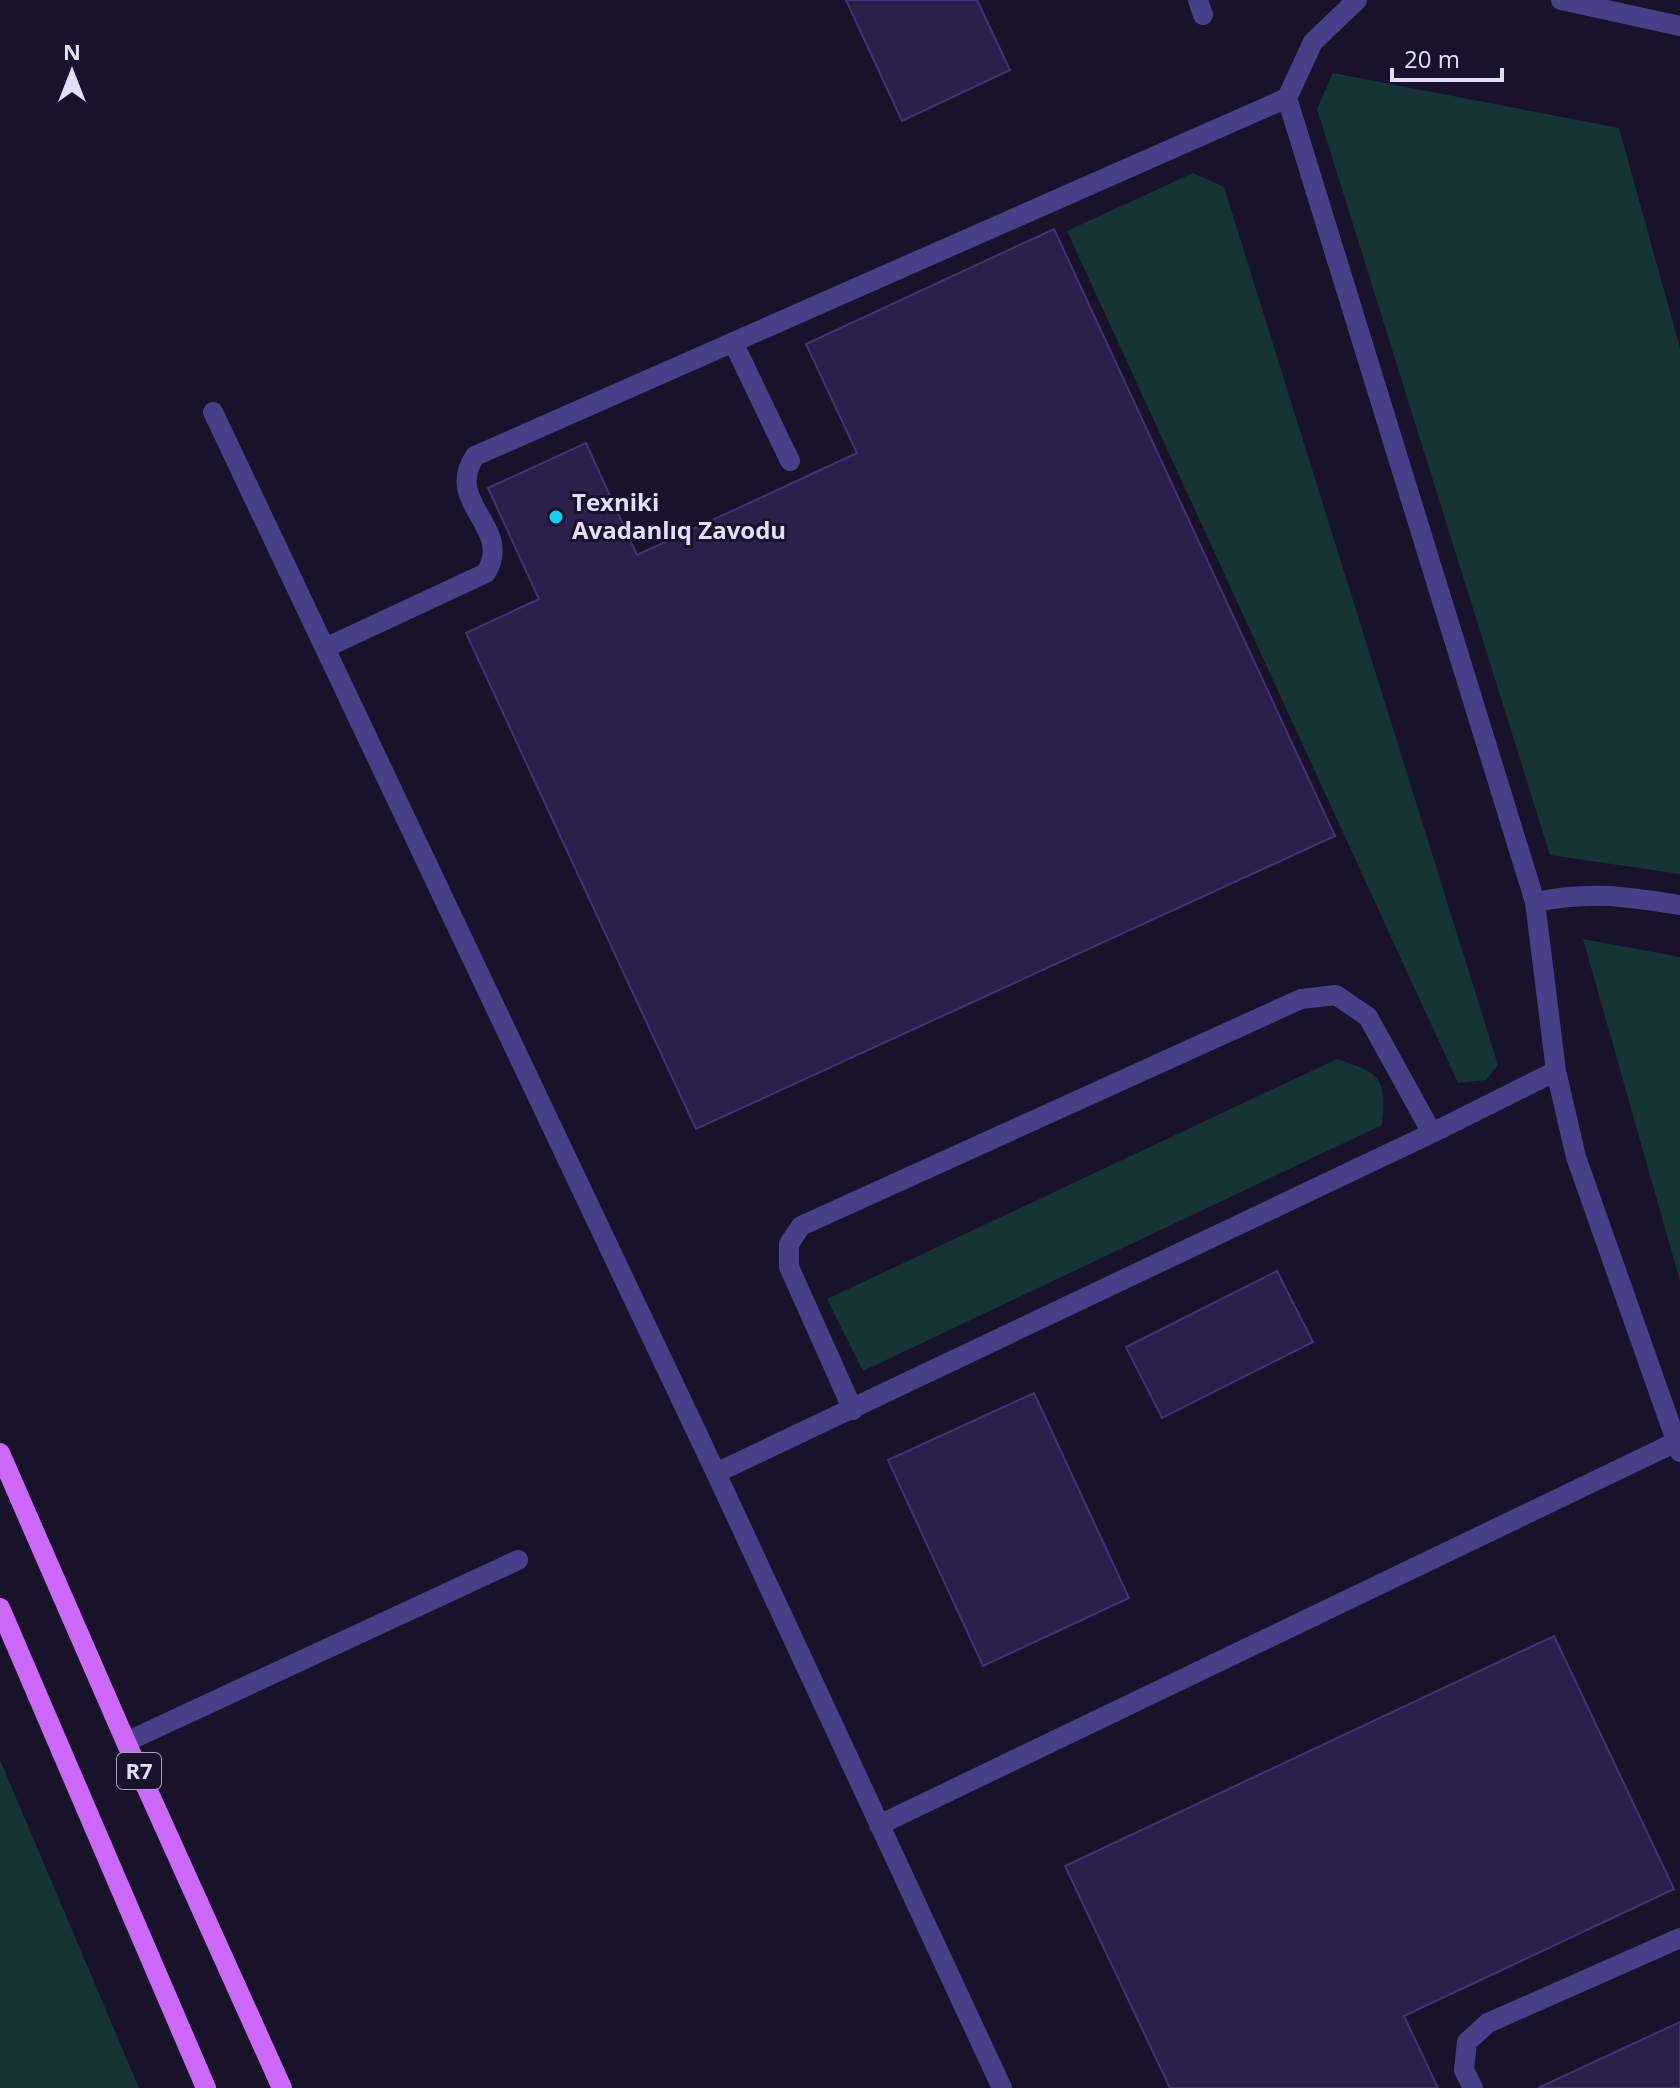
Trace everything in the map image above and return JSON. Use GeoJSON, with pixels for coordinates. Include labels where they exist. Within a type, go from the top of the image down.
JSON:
{"type":"FeatureCollection","features":[{"type":"Feature","properties":{"kind":"main road","name":"R7"},"geometry":{"type":"LineString","coordinates":[[0,1453],[282,2088]]}},
{"type":"Feature","properties":{"kind":"main road"},"geometry":{"type":"LineString","coordinates":[[0,1608],[206,2088]]}},
{"type":"Feature","properties":{"kind":"lane"},"geometry":{"type":"LineString","coordinates":[[325,648],[486,573],[494,560],[493,543],[465,487],[466,470],[475,456],[1287,98],[1313,42],[1357,0]]}},
{"type":"Feature","properties":{"kind":"lane"},"geometry":{"type":"LineString","coordinates":[[1561,0],[1680,26]]}},
{"type":"Feature","properties":{"kind":"lane"},"geometry":{"type":"LineString","coordinates":[[879,1825],[1678,1447],[1576,1157],[1556,1071],[1535,902],[1287,98]]}},
{"type":"Feature","properties":{"kind":"lane"},"geometry":{"type":"LineString","coordinates":[[733,342],[790,461]]}},
{"type":"Feature","properties":{"kind":"lane"},"geometry":{"type":"LineString","coordinates":[[213,412],[716,1473],[1002,2088]]}},
{"type":"Feature","properties":{"kind":"lane"},"geometry":{"type":"LineString","coordinates":[[1535,902],[1600,894],[1680,905]]}},
{"type":"Feature","properties":{"kind":"lane"},"geometry":{"type":"LineString","coordinates":[[853,1410],[789,1267],[789,1244],[801,1226],[1301,999],[1336,995],[1368,1017],[1432,1133]]}},
{"type":"Feature","properties":{"kind":"lane"},"geometry":{"type":"LineString","coordinates":[[716,1473],[1556,1071]]}},
{"type":"Feature","properties":{"kind":"lane"},"geometry":{"type":"LineString","coordinates":[[126,1742],[518,1560]]}},
{"type":"Feature","properties":{"kind":"lane"},"geometry":{"type":"LineString","coordinates":[[1473,2088],[1464,2070],[1467,2042],[1488,2023],[1680,1938]]}},
{"type":"Feature","properties":{"kind":"green space"},"geometry":{"type":"Polygon","coordinates":[[[1333,73],[1619,128],[1680,348],[1680,874],[1550,855],[1317,109],[1333,73]]]}},
{"type":"Feature","properties":{"kind":"green space"},"geometry":{"type":"Polygon","coordinates":[[[1193,173],[1224,187],[1498,1065],[1486,1080],[1458,1083],[1067,231],[1193,173]]]}},
{"type":"Feature","properties":{"kind":"green space"},"geometry":{"type":"Polygon","coordinates":[[[1583,939],[1680,957],[1680,1281],[1583,939]]]}},
{"type":"Feature","properties":{"kind":"green space"},"geometry":{"type":"Polygon","coordinates":[[[1337,1059],[1363,1068],[1378,1079],[1383,1096],[1382,1125],[863,1371],[827,1299],[1337,1059]]]}},
{"type":"Feature","properties":{"kind":"green space"},"geometry":{"type":"Polygon","coordinates":[[[0,1760],[139,2088],[0,2088],[0,1760]]]}},
{"type":"Feature","properties":{"kind":"building"},"geometry":{"type":"Polygon","coordinates":[[[846,0],[977,0],[1010,70],[902,121],[846,0]]]}},
{"type":"Feature","properties":{"kind":"building"},"geometry":{"type":"Polygon","coordinates":[[[1054,229],[1335,836],[696,1129],[466,633],[539,599],[488,488],[586,443],[637,555],[857,453],[806,344],[1054,229]]]}},
{"type":"Feature","properties":{"kind":"building"},"geometry":{"type":"Polygon","coordinates":[[[1277,1271],[1313,1342],[1162,1418],[1126,1347],[1277,1271]]]}},
{"type":"Feature","properties":{"kind":"building"},"geometry":{"type":"Polygon","coordinates":[[[1034,1393],[1129,1598],[983,1666],[888,1460],[1034,1393]]]}},
{"type":"Feature","properties":{"kind":"building"},"geometry":{"type":"Polygon","coordinates":[[[1554,1636],[1674,1889],[1404,2016],[1438,2088],[1170,2088],[1065,1866],[1554,1636]]]}},
{"type":"Feature","properties":{"kind":"building"},"geometry":{"type":"Polygon","coordinates":[[[1680,2022],[1680,2088],[1538,2088],[1680,2022]]]}},
{"type":"Feature","properties":{"kind":"place","name":"Texniki Avadanlıq Zavodu"},"geometry":{"type":"Point","coordinates":[556,517]}}]}
